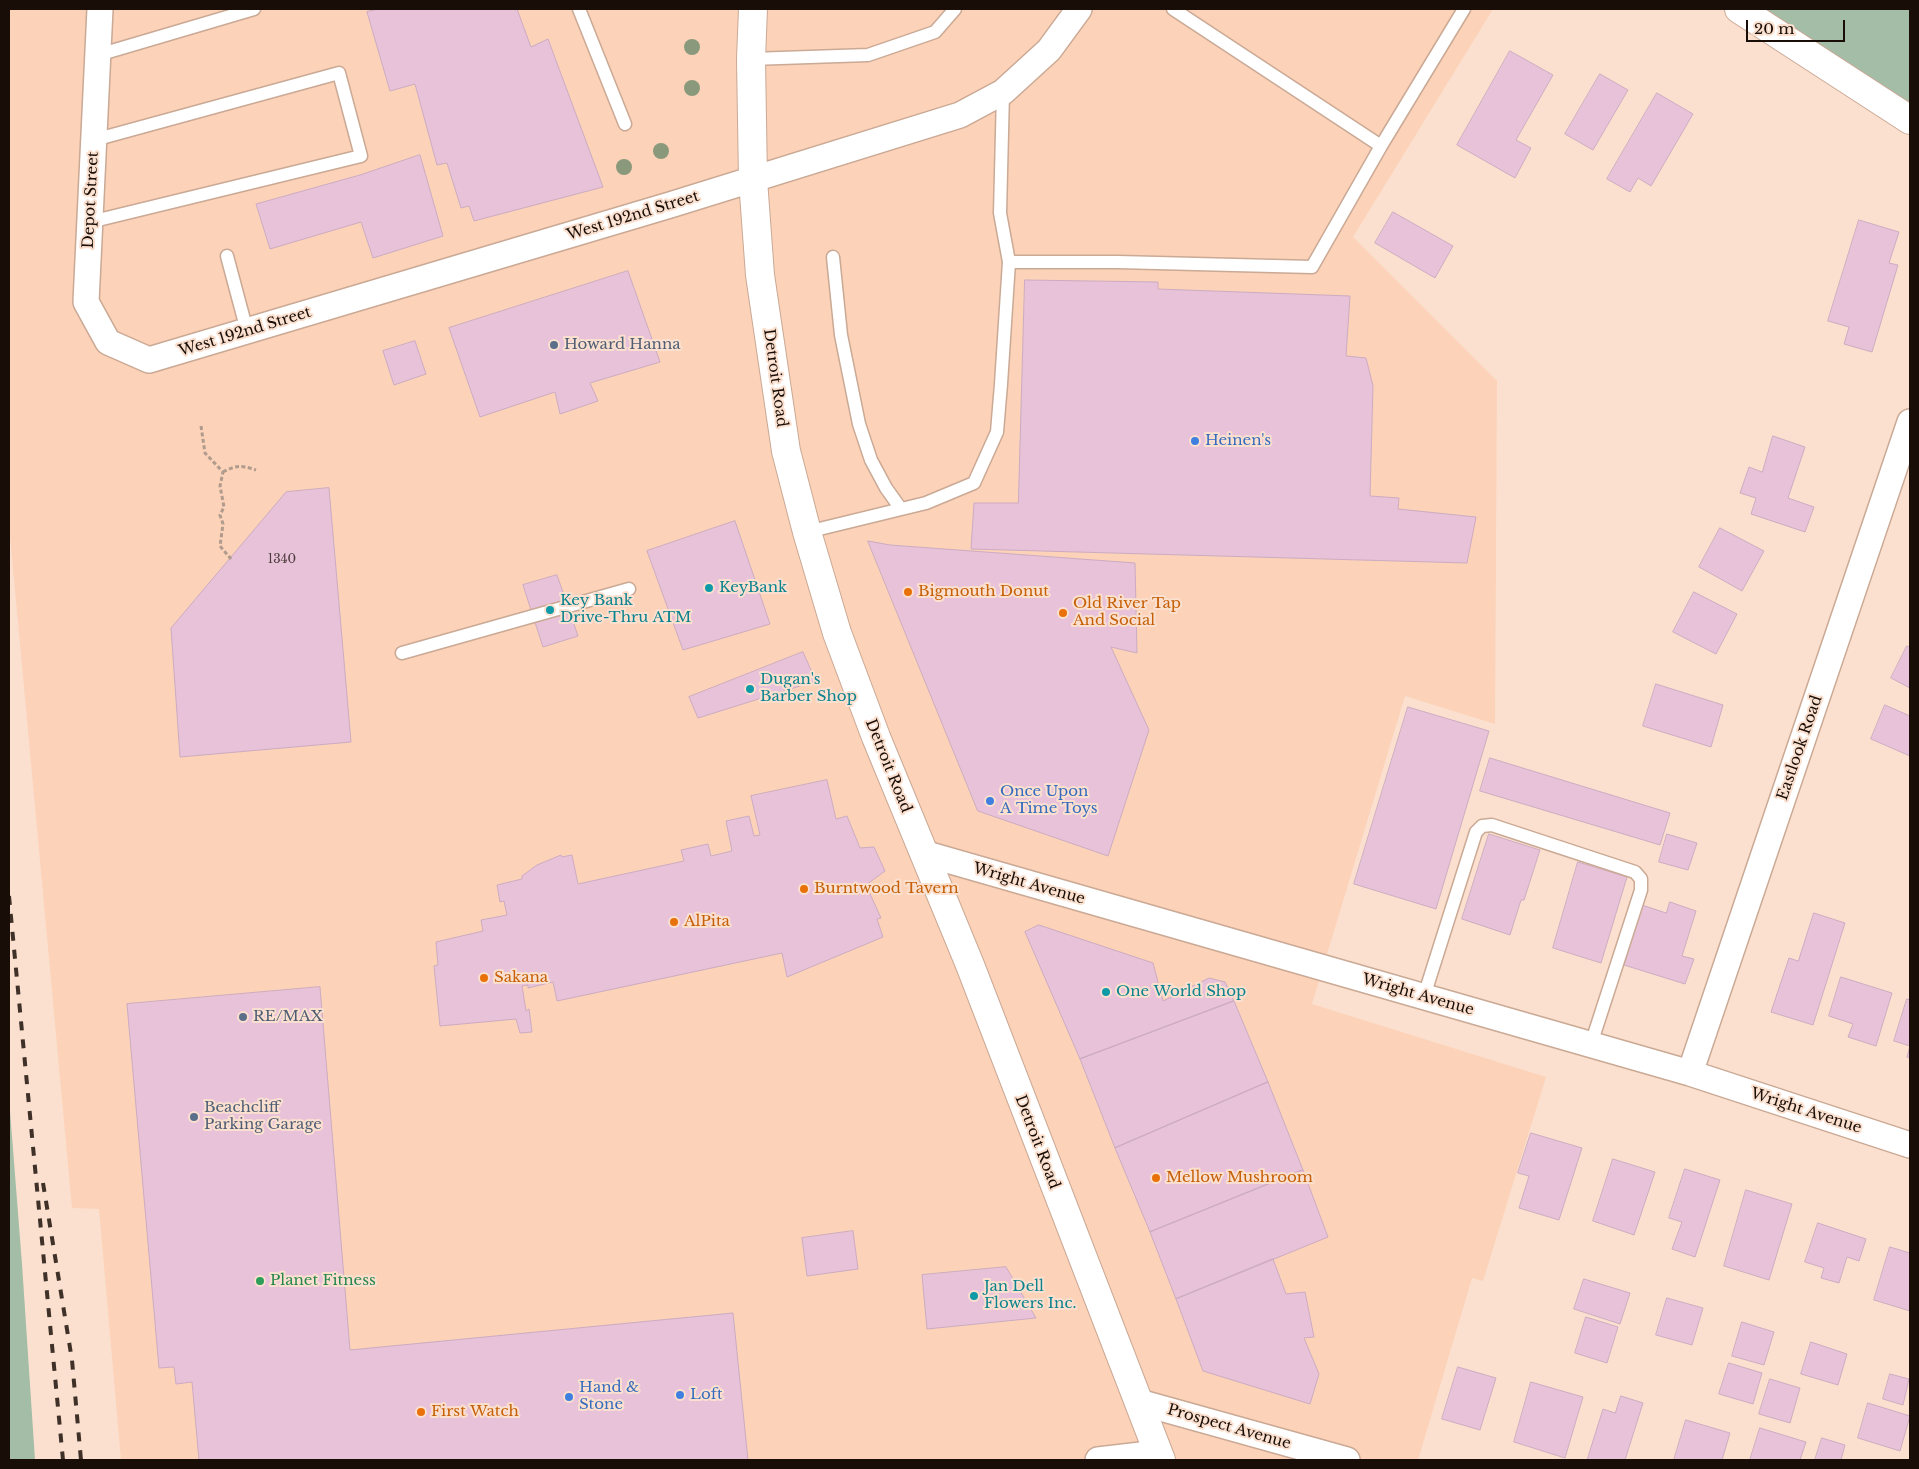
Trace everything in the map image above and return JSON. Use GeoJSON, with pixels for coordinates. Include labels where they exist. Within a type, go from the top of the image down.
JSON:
{"type":"FeatureCollection","features":[{"type":"Feature","properties":{"kind":"main road","name":"Detroit Road"},"geometry":{"type":"LineString","coordinates":[[753,9],[751,59],[753,180],[760,276],[786,451],[807,532],[837,633],[923,853],[970,965],[1160,1456]]}},
{"type":"Feature","properties":{"kind":"main road"},"geometry":{"type":"LineString","coordinates":[[1739,9],[1910,120]]}},
{"type":"Feature","properties":{"kind":"street","name":"Depot Street"},"geometry":{"type":"LineString","coordinates":[[100,9],[86,302],[108,342],[149,360]]}},
{"type":"Feature","properties":{"kind":"street","name":"West 192nd Street"},"geometry":{"type":"LineString","coordinates":[[149,360],[753,180],[960,115],[1003,92],[1049,50],[1079,9]]}},
{"type":"Feature","properties":{"kind":"street","name":"Eastlook Road"},"geometry":{"type":"LineString","coordinates":[[1690,1073],[1910,422]]}},
{"type":"Feature","properties":{"kind":"street","name":"Wright Avenue"},"geometry":{"type":"LineString","coordinates":[[923,853],[1690,1073],[1910,1145]]}},
{"type":"Feature","properties":{"kind":"street","name":"Prospect Avenue"},"geometry":{"type":"LineString","coordinates":[[1139,1402],[1347,1460]]}},
{"type":"Feature","properties":{"kind":"street"},"geometry":{"type":"LineString","coordinates":[[1098,1460],[1160,1456]]}},
{"type":"Feature","properties":{"kind":"lane"},"geometry":{"type":"LineString","coordinates":[[98,55],[254,9]]}},
{"type":"Feature","properties":{"kind":"lane"},"geometry":{"type":"LineString","coordinates":[[579,9],[625,124]]}},
{"type":"Feature","properties":{"kind":"lane"},"geometry":{"type":"LineString","coordinates":[[751,59],[868,55],[935,32],[955,9]]}},
{"type":"Feature","properties":{"kind":"lane"},"geometry":{"type":"LineString","coordinates":[[1174,9],[1381,146]]}},
{"type":"Feature","properties":{"kind":"lane"},"geometry":{"type":"LineString","coordinates":[[1009,262],[1118,262],[1312,267],[1381,146],[1464,9]]}},
{"type":"Feature","properties":{"kind":"lane"},"geometry":{"type":"LineString","coordinates":[[90,222],[361,156],[339,73],[94,140]]}},
{"type":"Feature","properties":{"kind":"lane"},"geometry":{"type":"LineString","coordinates":[[807,532],[926,503],[974,483],[997,432],[1009,262],[1000,213],[1003,92]]}},
{"type":"Feature","properties":{"kind":"lane"},"geometry":{"type":"LineString","coordinates":[[227,256],[247,331]]}},
{"type":"Feature","properties":{"kind":"lane"},"geometry":{"type":"LineString","coordinates":[[833,257],[840,335],[860,424],[871,460],[886,488],[901,509]]}},
{"type":"Feature","properties":{"kind":"lane"},"geometry":{"type":"LineString","coordinates":[[402,653],[629,588]]}},
{"type":"Feature","properties":{"kind":"lane"},"geometry":{"type":"LineString","coordinates":[[1424,996],[1476,832],[1482,826],[1492,825],[1635,872],[1641,879],[1641,890],[1591,1044]]}},
{"type":"Feature","properties":{"kind":"path"},"geometry":{"type":"LineString","coordinates":[[201,426],[204,453],[223,472]]}},
{"type":"Feature","properties":{"kind":"path"},"geometry":{"type":"LineString","coordinates":[[230,559],[220,546],[223,524],[220,515],[224,507],[220,486],[223,472],[234,466],[244,466],[256,470]]}},
{"type":"Feature","properties":{"kind":"shaded area"},"geometry":{"type":"Polygon","coordinates":[[[9,9],[1493,9],[1353,237],[1497,381],[1495,724],[1405,696],[1312,1004],[1546,1077],[1483,1281],[1472,1278],[1418,1460],[121,1460],[99,1209],[72,1208],[9,525],[9,9]]]}},
{"type":"Feature","properties":{"kind":"green space"},"geometry":{"type":"Polygon","coordinates":[[[1741,9],[1910,9],[1910,121],[1741,9]]]}},
{"type":"Feature","properties":{"kind":"green space"},"geometry":{"type":"Polygon","coordinates":[[[9,1098],[22,1264],[35,1460],[9,1460],[9,1098]]]}},
{"type":"Feature","properties":{"kind":"building"},"geometry":{"type":"Polygon","coordinates":[[[379,9],[517,9],[531,47],[548,39],[603,187],[474,221],[469,206],[461,208],[447,163],[437,165],[415,84],[390,91],[367,12],[379,9]]]}},
{"type":"Feature","properties":{"kind":"building"},"geometry":{"type":"Polygon","coordinates":[[[1510,51],[1553,75],[1516,140],[1531,148],[1515,178],[1457,145],[1510,51]]]}},
{"type":"Feature","properties":{"kind":"building"},"geometry":{"type":"Polygon","coordinates":[[[1600,74],[1628,90],[1593,150],[1565,134],[1600,74]]]}},
{"type":"Feature","properties":{"kind":"building"},"geometry":{"type":"Polygon","coordinates":[[[1657,93],[1693,114],[1651,186],[1638,178],[1630,192],[1607,179],[1657,93]]]}},
{"type":"Feature","properties":{"kind":"building"},"geometry":{"type":"Polygon","coordinates":[[[420,155],[443,236],[373,258],[361,222],[270,249],[256,204],[360,175],[420,155]]]}},
{"type":"Feature","properties":{"kind":"building"},"geometry":{"type":"Polygon","coordinates":[[[1393,212],[1453,246],[1435,278],[1375,243],[1393,212]]]}},
{"type":"Feature","properties":{"kind":"building"},"geometry":{"type":"Polygon","coordinates":[[[1859,220],[1899,232],[1889,263],[1898,265],[1872,352],[1844,344],[1849,327],[1828,321],[1859,220]]]}},
{"type":"Feature","properties":{"kind":"building","name":"Howard Hanna"},"geometry":{"type":"Polygon","coordinates":[[[628,271],[660,362],[590,383],[598,401],[560,414],[555,392],[480,417],[449,328],[628,271]]]}},
{"type":"Feature","properties":{"kind":"building","name":"Heinen's"},"geometry":{"type":"Polygon","coordinates":[[[1025,280],[1158,282],[1158,289],[1350,296],[1346,356],[1366,358],[1373,386],[1370,496],[1399,498],[1398,509],[1476,517],[1467,563],[971,549],[974,503],[1018,503],[1025,280]]]}},
{"type":"Feature","properties":{"kind":"building"},"geometry":{"type":"Polygon","coordinates":[[[415,341],[426,374],[394,385],[383,351],[415,341]]]}},
{"type":"Feature","properties":{"kind":"building"},"geometry":{"type":"Polygon","coordinates":[[[1773,436],[1805,447],[1788,498],[1814,507],[1805,532],[1751,514],[1756,498],[1740,493],[1749,467],[1762,472],[1773,436]]]}},
{"type":"Feature","properties":{"kind":"building"},"geometry":{"type":"Polygon","coordinates":[[[329,488],[351,742],[180,757],[171,628],[286,492],[329,488]]]}},
{"type":"Feature","properties":{"kind":"building","name":"KeyBank"},"geometry":{"type":"Polygon","coordinates":[[[735,521],[770,624],[683,650],[647,551],[735,521]]]}},
{"type":"Feature","properties":{"kind":"building"},"geometry":{"type":"Polygon","coordinates":[[[1720,528],[1764,551],[1742,591],[1699,567],[1720,528]]]}},
{"type":"Feature","properties":{"kind":"building"},"geometry":{"type":"Polygon","coordinates":[[[868,541],[890,545],[1135,563],[1137,653],[1111,647],[1149,730],[1108,856],[978,811],[868,541]]]}},
{"type":"Feature","properties":{"kind":"building","name":"Key Bank Drive-Thru ATM"},"geometry":{"type":"Polygon","coordinates":[[[557,575],[578,636],[543,647],[523,585],[557,575]]]}},
{"type":"Feature","properties":{"kind":"building"},"geometry":{"type":"Polygon","coordinates":[[[1694,592],[1737,614],[1716,654],[1673,632],[1694,592]]]}},
{"type":"Feature","properties":{"kind":"building"},"geometry":{"type":"Polygon","coordinates":[[[1907,646],[1910,648],[1910,688],[1891,678],[1907,646]]]}},
{"type":"Feature","properties":{"kind":"building","name":"Dugan's Barber Shop"},"geometry":{"type":"Polygon","coordinates":[[[803,652],[816,681],[698,718],[689,697],[803,652]]]}},
{"type":"Feature","properties":{"kind":"building"},"geometry":{"type":"Polygon","coordinates":[[[1656,684],[1723,705],[1711,747],[1643,726],[1656,684]]]}},
{"type":"Feature","properties":{"kind":"building"},"geometry":{"type":"Polygon","coordinates":[[[1885,705],[1910,716],[1910,756],[1871,739],[1885,705]]]}},
{"type":"Feature","properties":{"kind":"building"},"geometry":{"type":"Polygon","coordinates":[[[1408,707],[1489,731],[1436,909],[1354,884],[1408,707]]]}},
{"type":"Feature","properties":{"kind":"building"},"geometry":{"type":"Polygon","coordinates":[[[1490,758],[1670,813],[1660,845],[1480,791],[1490,758]]]}},
{"type":"Feature","properties":{"kind":"building"},"geometry":{"type":"Polygon","coordinates":[[[827,780],[836,819],[847,816],[860,848],[874,847],[885,871],[866,885],[881,918],[877,919],[883,937],[787,977],[782,953],[557,1001],[553,982],[528,988],[528,985],[522,986],[526,1011],[529,1009],[532,1032],[520,1033],[516,1019],[440,1026],[434,966],[438,965],[436,942],[483,931],[481,920],[507,915],[504,901],[500,902],[497,885],[522,879],[522,876],[537,865],[561,855],[562,857],[572,855],[578,884],[684,861],[681,850],[708,844],[711,856],[732,851],[726,821],[749,816],[754,836],[760,835],[751,796],[827,780]]]}},
{"type":"Feature","properties":{"kind":"building"},"geometry":{"type":"Polygon","coordinates":[[[1489,834],[1540,850],[1524,900],[1521,900],[1510,935],[1462,919],[1489,834]]]}},
{"type":"Feature","properties":{"kind":"building"},"geometry":{"type":"Polygon","coordinates":[[[1667,834],[1697,843],[1688,870],[1659,862],[1667,834]]]}},
{"type":"Feature","properties":{"kind":"building"},"geometry":{"type":"Polygon","coordinates":[[[1578,862],[1627,877],[1601,963],[1553,948],[1578,862]]]}},
{"type":"Feature","properties":{"kind":"building"},"geometry":{"type":"Polygon","coordinates":[[[1670,902],[1696,911],[1682,956],[1694,959],[1685,984],[1624,965],[1642,905],[1666,913],[1670,902]]]}},
{"type":"Feature","properties":{"kind":"building"},"geometry":{"type":"Polygon","coordinates":[[[1814,913],[1845,923],[1813,1025],[1771,1012],[1789,958],[1798,961],[1814,913]]]}},
{"type":"Feature","properties":{"kind":"building","name":"One World Shop"},"geometry":{"type":"Polygon","coordinates":[[[1039,925],[1153,963],[1163,1001],[1209,978],[1225,982],[1234,1001],[1080,1059],[1025,932],[1039,925]]]}},
{"type":"Feature","properties":{"kind":"building"},"geometry":{"type":"Polygon","coordinates":[[[1841,977],[1892,993],[1876,1046],[1848,1037],[1853,1024],[1829,1016],[1841,977]]]}},
{"type":"Feature","properties":{"kind":"building"},"geometry":{"type":"Polygon","coordinates":[[[320,987],[350,1350],[733,1313],[748,1460],[199,1460],[192,1382],[176,1384],[174,1367],[159,1368],[127,1004],[320,987]]]}},
{"type":"Feature","properties":{"kind":"building"},"geometry":{"type":"Polygon","coordinates":[[[1907,999],[1910,1000],[1910,1046],[1894,1041],[1907,999]]]}},
{"type":"Feature","properties":{"kind":"building"},"geometry":{"type":"Polygon","coordinates":[[[1234,1001],[1268,1082],[1115,1148],[1080,1059],[1234,1001]]]}},
{"type":"Feature","properties":{"kind":"building"},"geometry":{"type":"Polygon","coordinates":[[[1910,1046],[1910,1058],[1907,1057],[1910,1046]]]}},
{"type":"Feature","properties":{"kind":"building"},"geometry":{"type":"Polygon","coordinates":[[[1268,1082],[1303,1170],[1150,1232],[1115,1148],[1268,1082]]]}},
{"type":"Feature","properties":{"kind":"building"},"geometry":{"type":"Polygon","coordinates":[[[1531,1133],[1582,1148],[1559,1220],[1519,1208],[1529,1176],[1518,1173],[1531,1133]]]}},
{"type":"Feature","properties":{"kind":"building"},"geometry":{"type":"Polygon","coordinates":[[[1613,1159],[1655,1172],[1634,1235],[1593,1221],[1613,1159]]]}},
{"type":"Feature","properties":{"kind":"building"},"geometry":{"type":"Polygon","coordinates":[[[1685,1169],[1720,1180],[1695,1257],[1672,1249],[1682,1222],[1669,1218],[1685,1169]]]}},
{"type":"Feature","properties":{"kind":"building"},"geometry":{"type":"Polygon","coordinates":[[[1303,1170],[1328,1237],[1176,1299],[1150,1232],[1303,1170]]]}},
{"type":"Feature","properties":{"kind":"building"},"geometry":{"type":"Polygon","coordinates":[[[1746,1190],[1792,1204],[1769,1280],[1724,1266],[1746,1190]]]}},
{"type":"Feature","properties":{"kind":"building"},"geometry":{"type":"Polygon","coordinates":[[[1818,1223],[1866,1239],[1859,1261],[1847,1257],[1839,1283],[1821,1278],[1824,1268],[1805,1262],[1818,1223]]]}},
{"type":"Feature","properties":{"kind":"building"},"geometry":{"type":"Polygon","coordinates":[[[853,1231],[858,1269],[807,1276],[802,1238],[853,1231]]]}},
{"type":"Feature","properties":{"kind":"building"},"geometry":{"type":"Polygon","coordinates":[[[1890,1247],[1910,1253],[1910,1311],[1874,1300],[1890,1247]]]}},
{"type":"Feature","properties":{"kind":"building"},"geometry":{"type":"Polygon","coordinates":[[[1273,1259],[1286,1294],[1305,1292],[1314,1337],[1304,1338],[1319,1374],[1310,1404],[1203,1371],[1176,1299],[1273,1259]]]}},
{"type":"Feature","properties":{"kind":"building","name":"Jan Dell Flowers Inc."},"geometry":{"type":"Polygon","coordinates":[[[1006,1267],[1036,1318],[927,1329],[922,1275],[1006,1267]]]}},
{"type":"Feature","properties":{"kind":"building"},"geometry":{"type":"Polygon","coordinates":[[[1584,1279],[1630,1293],[1620,1324],[1574,1309],[1584,1279]]]}},
{"type":"Feature","properties":{"kind":"building"},"geometry":{"type":"Polygon","coordinates":[[[1667,1298],[1703,1308],[1692,1345],[1656,1335],[1667,1298]]]}},
{"type":"Feature","properties":{"kind":"building"},"geometry":{"type":"Polygon","coordinates":[[[1586,1317],[1618,1327],[1607,1363],[1575,1353],[1586,1317]]]}},
{"type":"Feature","properties":{"kind":"building"},"geometry":{"type":"Polygon","coordinates":[[[1742,1322],[1774,1332],[1764,1365],[1732,1356],[1742,1322]]]}},
{"type":"Feature","properties":{"kind":"building"},"geometry":{"type":"Polygon","coordinates":[[[1811,1342],[1847,1354],[1838,1385],[1801,1374],[1811,1342]]]}},
{"type":"Feature","properties":{"kind":"building"},"geometry":{"type":"Polygon","coordinates":[[[1729,1363],[1762,1373],[1753,1404],[1719,1394],[1729,1363]]]}},
{"type":"Feature","properties":{"kind":"building"},"geometry":{"type":"Polygon","coordinates":[[[1458,1367],[1496,1378],[1480,1430],[1442,1419],[1458,1367]]]}},
{"type":"Feature","properties":{"kind":"building"},"geometry":{"type":"Polygon","coordinates":[[[1890,1374],[1909,1379],[1903,1405],[1883,1399],[1890,1374]]]}},
{"type":"Feature","properties":{"kind":"building"},"geometry":{"type":"Polygon","coordinates":[[[1770,1379],[1800,1388],[1790,1423],[1759,1414],[1770,1379]]]}},
{"type":"Feature","properties":{"kind":"building"},"geometry":{"type":"Polygon","coordinates":[[[1531,1382],[1583,1397],[1565,1458],[1514,1442],[1531,1382]]]}},
{"type":"Feature","properties":{"kind":"building"},"geometry":{"type":"Polygon","coordinates":[[[1621,1396],[1643,1403],[1625,1460],[1587,1460],[1603,1409],[1615,1413],[1621,1396]]]}},
{"type":"Feature","properties":{"kind":"building"},"geometry":{"type":"Polygon","coordinates":[[[1868,1403],[1910,1416],[1900,1451],[1858,1438],[1868,1403]]]}},
{"type":"Feature","properties":{"kind":"building"},"geometry":{"type":"Polygon","coordinates":[[[1686,1420],[1730,1433],[1722,1460],[1674,1460],[1686,1420]]]}},
{"type":"Feature","properties":{"kind":"building"},"geometry":{"type":"Polygon","coordinates":[[[1760,1428],[1806,1442],[1800,1460],[1750,1460],[1760,1428]]]}},
{"type":"Feature","properties":{"kind":"building"},"geometry":{"type":"Polygon","coordinates":[[[1822,1438],[1845,1445],[1841,1460],[1815,1460],[1822,1438]]]}},
{"type":"Feature","properties":{"kind":"railway"},"geometry":{"type":"LineString","coordinates":[[9,896],[63,1460]]}},
{"type":"Feature","properties":{"kind":"railway"},"geometry":{"type":"LineString","coordinates":[[43,1183],[72,1360],[81,1460]]}},
{"type":"Feature","properties":{"kind":"place","name":"Howard Hanna"},"geometry":{"type":"Point","coordinates":[554,345]}},
{"type":"Feature","properties":{"kind":"place","name":"Heinen's"},"geometry":{"type":"Point","coordinates":[1195,441]}},
{"type":"Feature","properties":{"kind":"place","name":"KeyBank"},"geometry":{"type":"Point","coordinates":[709,588]}},
{"type":"Feature","properties":{"kind":"place","name":"Bigmouth Donut"},"geometry":{"type":"Point","coordinates":[908,592]}},
{"type":"Feature","properties":{"kind":"place","name":"Key Bank Drive-Thru ATM"},"geometry":{"type":"Point","coordinates":[550,610]}},
{"type":"Feature","properties":{"kind":"place","name":"Old River Tap And Social"},"geometry":{"type":"Point","coordinates":[1063,613]}},
{"type":"Feature","properties":{"kind":"place","name":"Dugan's Barber Shop"},"geometry":{"type":"Point","coordinates":[750,689]}},
{"type":"Feature","properties":{"kind":"place","name":"Once Upon A Time Toys"},"geometry":{"type":"Point","coordinates":[990,801]}},
{"type":"Feature","properties":{"kind":"place","name":"Burntwood Tavern"},"geometry":{"type":"Point","coordinates":[804,889]}},
{"type":"Feature","properties":{"kind":"place","name":"AlPita"},"geometry":{"type":"Point","coordinates":[674,922]}},
{"type":"Feature","properties":{"kind":"place","name":"Sakana"},"geometry":{"type":"Point","coordinates":[484,978]}},
{"type":"Feature","properties":{"kind":"place","name":"One World Shop"},"geometry":{"type":"Point","coordinates":[1106,992]}},
{"type":"Feature","properties":{"kind":"place","name":"RE/MAX"},"geometry":{"type":"Point","coordinates":[243,1017]}},
{"type":"Feature","properties":{"kind":"place","name":"Beachcliff Parking Garage"},"geometry":{"type":"Point","coordinates":[194,1117]}},
{"type":"Feature","properties":{"kind":"place","name":"Mellow Mushroom"},"geometry":{"type":"Point","coordinates":[1156,1178]}},
{"type":"Feature","properties":{"kind":"place","name":"Planet Fitness"},"geometry":{"type":"Point","coordinates":[260,1281]}},
{"type":"Feature","properties":{"kind":"place","name":"Jan Dell Flowers Inc."},"geometry":{"type":"Point","coordinates":[974,1296]}},
{"type":"Feature","properties":{"kind":"place","name":"Loft"},"geometry":{"type":"Point","coordinates":[680,1395]}},
{"type":"Feature","properties":{"kind":"place","name":"Hand & Stone"},"geometry":{"type":"Point","coordinates":[569,1397]}},
{"type":"Feature","properties":{"kind":"place","name":"First Watch"},"geometry":{"type":"Point","coordinates":[421,1412]}}]}
